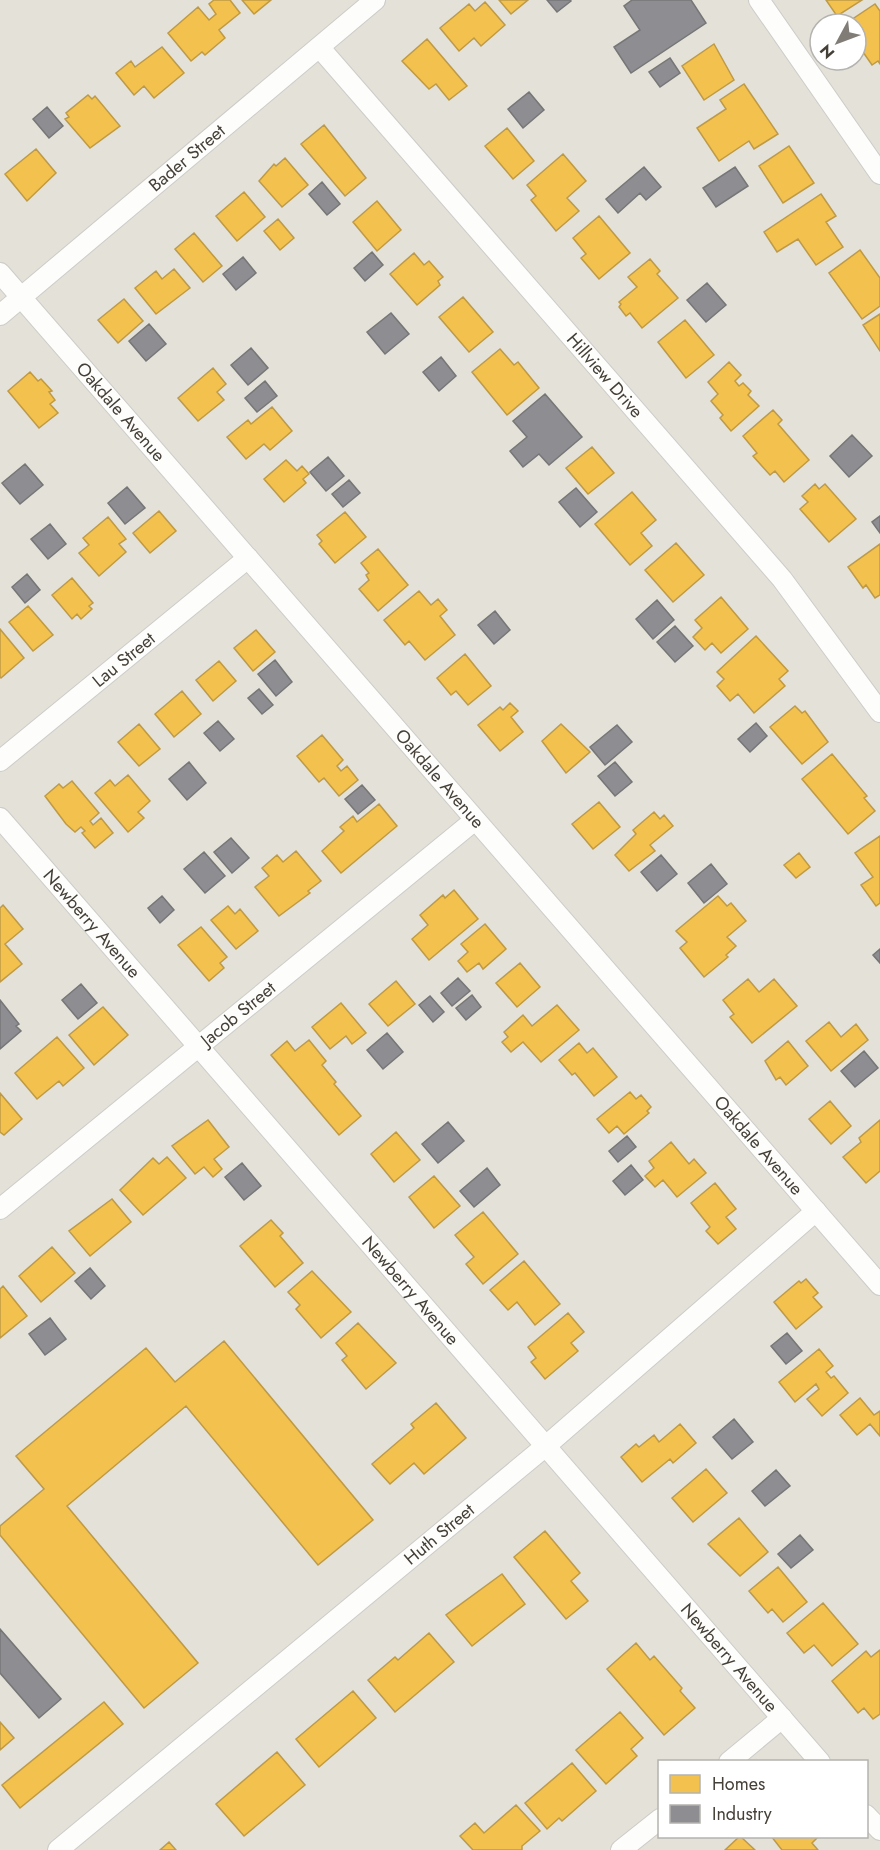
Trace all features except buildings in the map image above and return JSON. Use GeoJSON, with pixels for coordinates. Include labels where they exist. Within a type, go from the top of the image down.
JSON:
{"type":"FeatureCollection","features":[{"type":"Feature","properties":{"kind":"street","name":"Bader Street"},"geometry":{"type":"LineString","coordinates":[[0,315],[375,0]]}},
{"type":"Feature","properties":{"kind":"street"},"geometry":{"type":"LineString","coordinates":[[759,0],[880,174]]}},
{"type":"Feature","properties":{"kind":"street","name":"Hillview Drive"},"geometry":{"type":"LineString","coordinates":[[320,48],[782,579],[880,712]]}},
{"type":"Feature","properties":{"kind":"street","name":"Oakdale Avenue"},"geometry":{"type":"LineString","coordinates":[[0,273],[880,1285]]}},
{"type":"Feature","properties":{"kind":"street","name":"Lau Street"},"geometry":{"type":"LineString","coordinates":[[0,761],[248,558]]}},
{"type":"Feature","properties":{"kind":"street","name":"Newberry Avenue"},"geometry":{"type":"LineString","coordinates":[[0,818],[819,1760]]}},
{"type":"Feature","properties":{"kind":"street","name":"Jacob Street"},"geometry":{"type":"LineString","coordinates":[[0,1209],[475,820]]}},
{"type":"Feature","properties":{"kind":"street","name":"Huth Street"},"geometry":{"type":"LineString","coordinates":[[58,1850],[547,1445],[816,1211]]}},
{"type":"Feature","properties":{"kind":"street"},"geometry":{"type":"LineString","coordinates":[[730,1760],[782,1718]]}},
{"type":"Feature","properties":{"kind":"street"},"geometry":{"type":"LineString","coordinates":[[868,1816],[880,1830]]}},
{"type":"Feature","properties":{"kind":"street"},"geometry":{"type":"LineString","coordinates":[[621,1850],[658,1821]]}},
{"type":"Feature","properties":{"kind":"shaded area"},"geometry":{"type":"Polygon","coordinates":[[[0,0],[880,0],[880,1850],[0,1850],[0,0]]]}}]}
